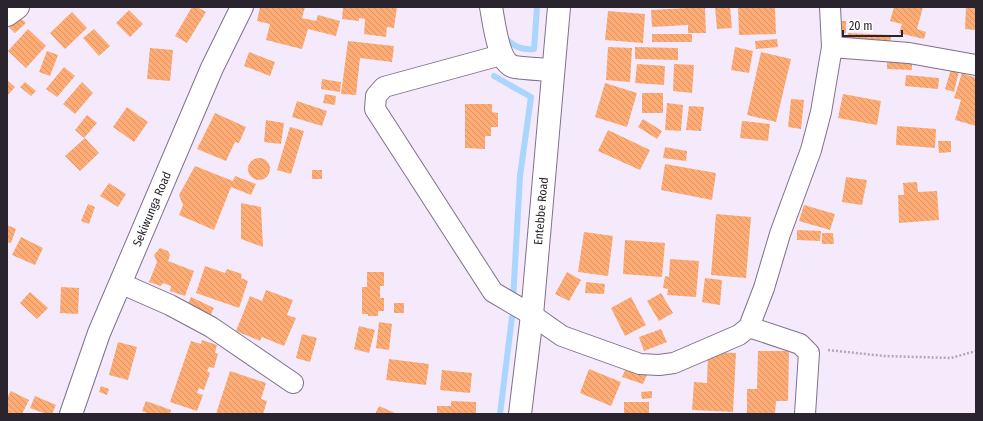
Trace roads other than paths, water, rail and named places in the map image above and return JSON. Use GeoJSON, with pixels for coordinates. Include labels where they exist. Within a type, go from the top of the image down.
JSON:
{"type":"FeatureCollection","features":[{"type":"Feature","properties":{"kind":"main road"},"geometry":{"type":"LineString","coordinates":[[7,15],[18,7]]}},
{"type":"Feature","properties":{"kind":"main road","name":"Sekiwunga Road"},"geometry":{"type":"LineString","coordinates":[[71,414],[99,333],[120,283],[212,68],[242,7]]}},
{"type":"Feature","properties":{"kind":"main road"},"geometry":{"type":"LineString","coordinates":[[491,7],[502,55],[507,63],[514,67],[552,70]]}},
{"type":"Feature","properties":{"kind":"main road","name":"Entebbe Road"},"geometry":{"type":"LineString","coordinates":[[520,414],[532,315],[558,7]]}},
{"type":"Feature","properties":{"kind":"street"},"geometry":{"type":"LineString","coordinates":[[502,55],[384,87],[376,96],[376,109],[493,292],[532,315],[562,336],[640,364],[650,365],[674,363],[739,335],[749,327],[764,288],[780,234],[811,150],[821,112],[832,48],[830,7]]}},
{"type":"Feature","properties":{"kind":"street"},"geometry":{"type":"LineString","coordinates":[[832,48],[909,53],[976,65]]}},
{"type":"Feature","properties":{"kind":"street"},"geometry":{"type":"LineString","coordinates":[[120,283],[170,305],[211,327],[293,383]]}},
{"type":"Feature","properties":{"kind":"street"},"geometry":{"type":"LineString","coordinates":[[749,327],[805,347],[809,353],[805,414]]}},
{"type":"Feature","properties":{"kind":"waterway"},"geometry":{"type":"LineString","coordinates":[[506,39],[519,47],[534,49],[537,7]]}},
{"type":"Feature","properties":{"kind":"waterway"},"geometry":{"type":"LineString","coordinates":[[494,76],[531,97],[520,176],[513,300]]}},
{"type":"Feature","properties":{"kind":"waterway"},"geometry":{"type":"LineString","coordinates":[[500,414],[512,317]]}}]}
